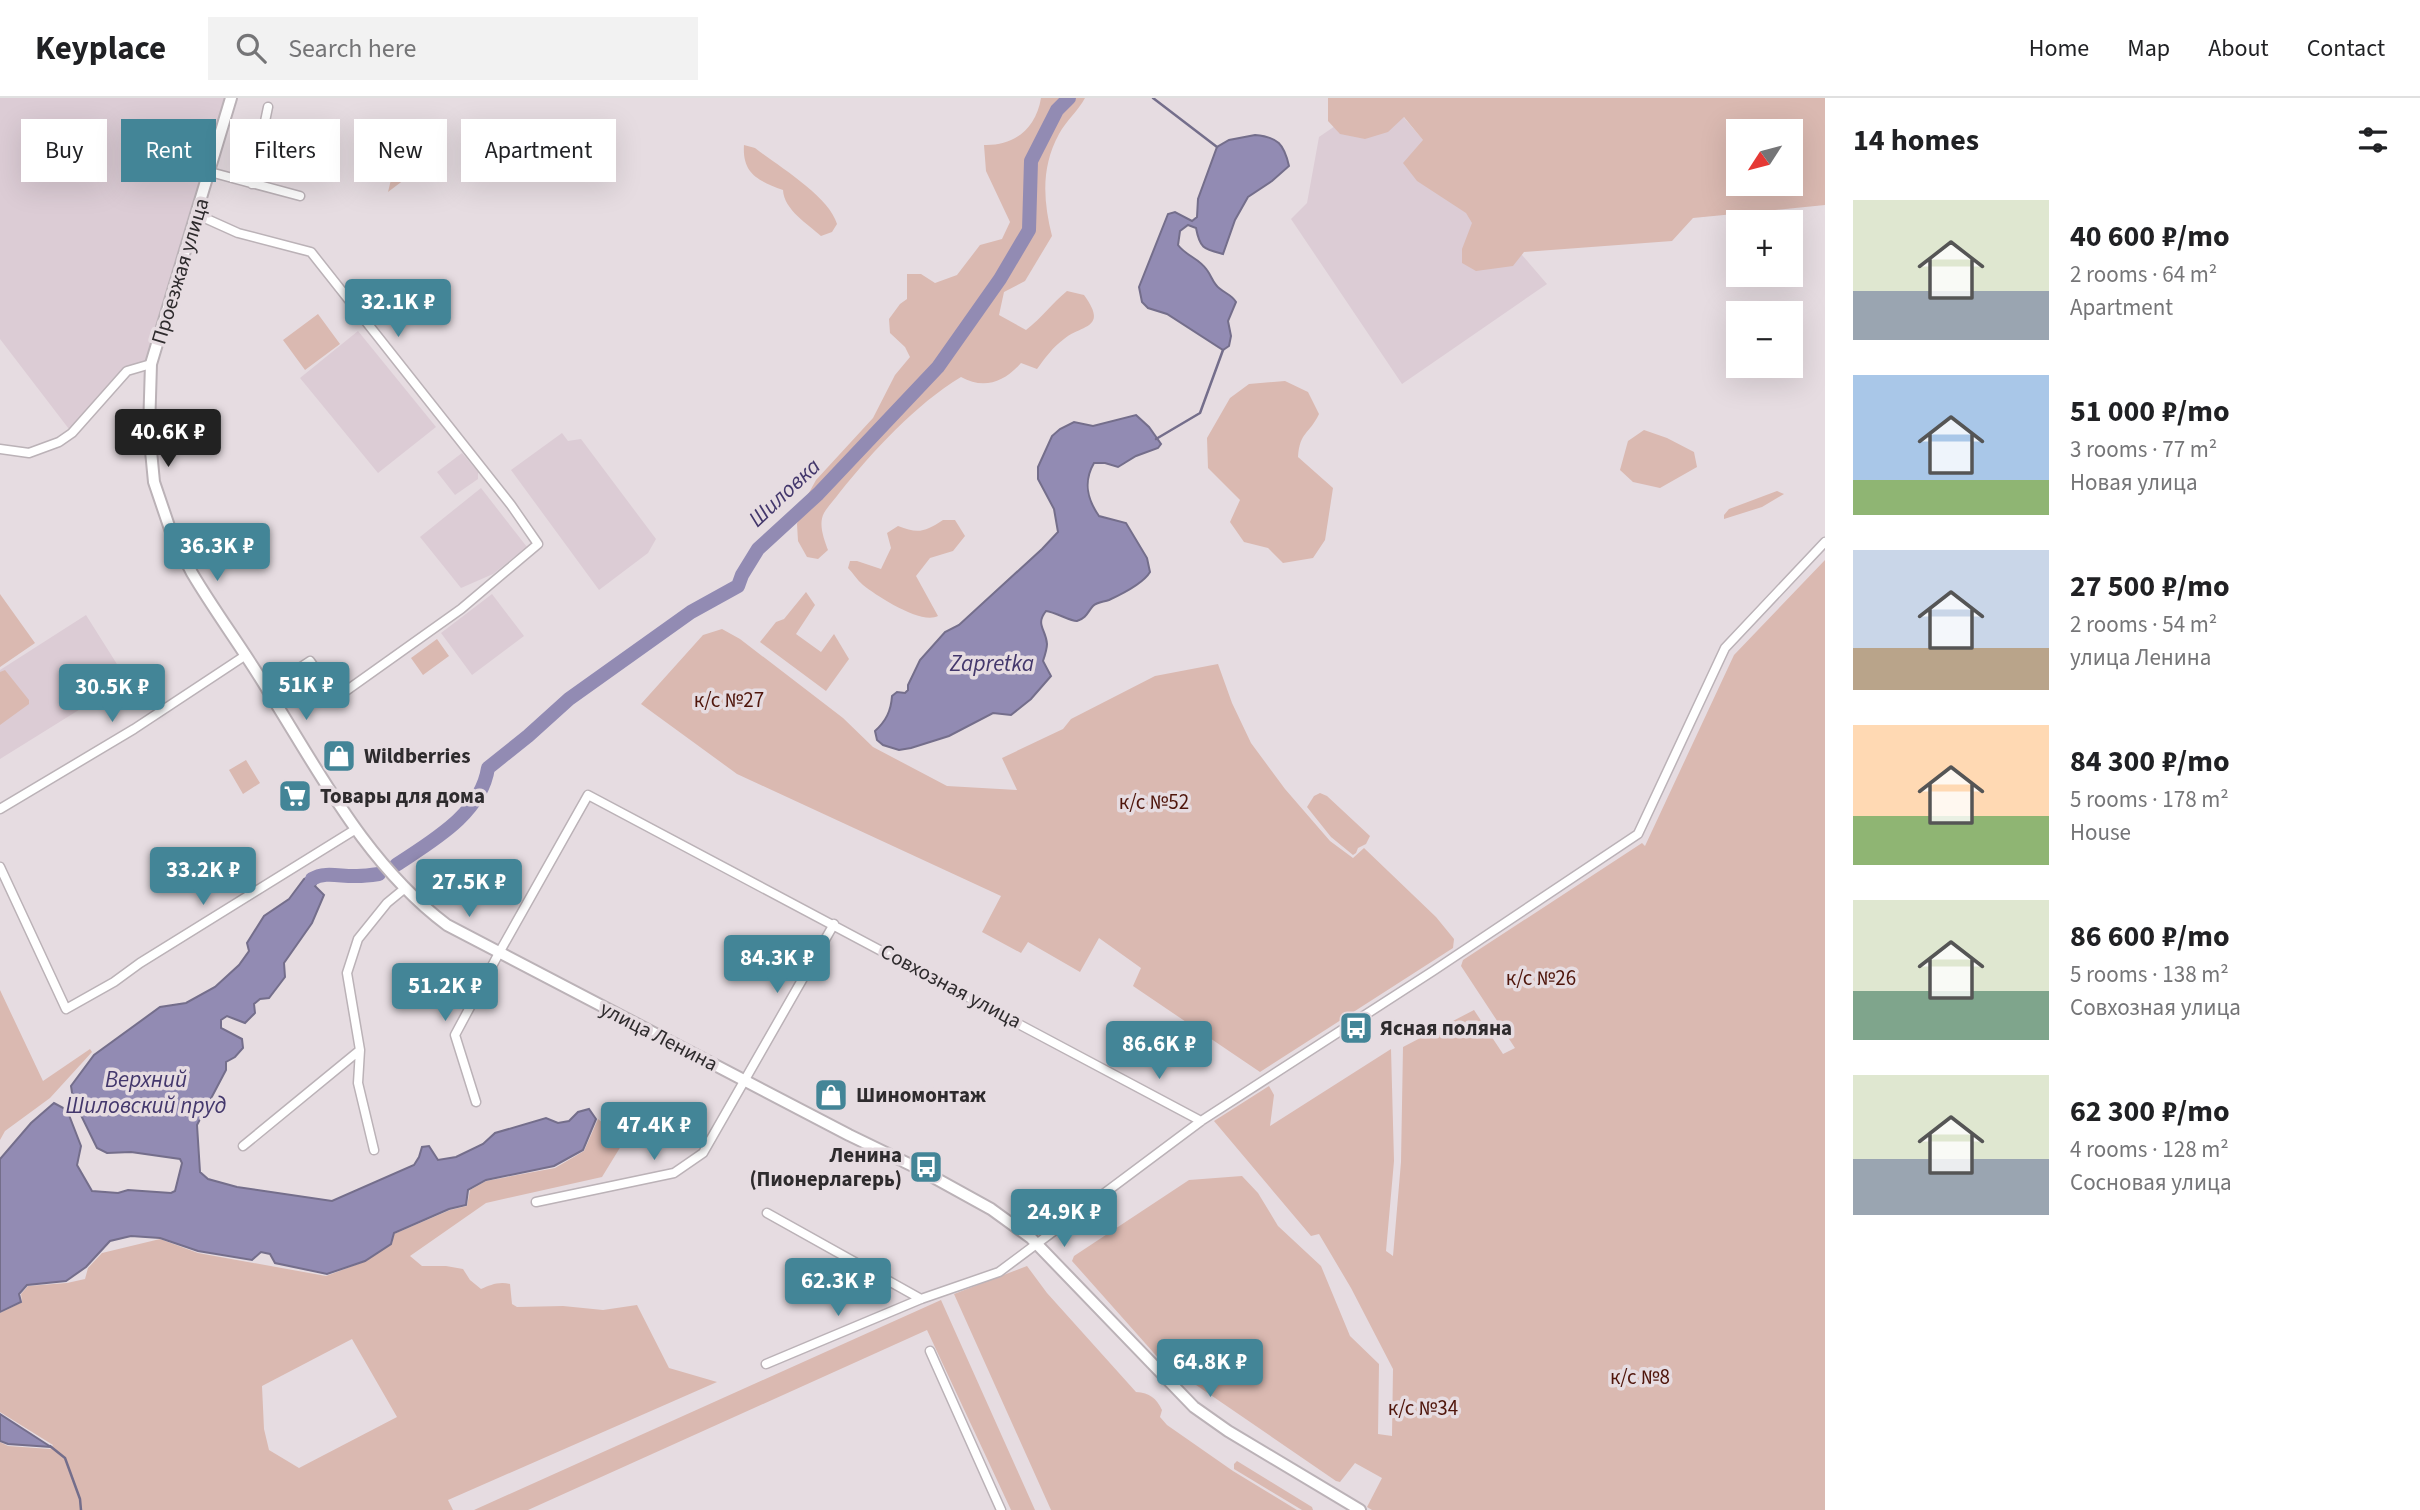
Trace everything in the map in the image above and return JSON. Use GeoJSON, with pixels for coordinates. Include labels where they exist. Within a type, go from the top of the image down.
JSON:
{"type":"FeatureCollection","features":[{"type":"Feature","properties":{"kind":"street","name":"Проезжая улица"},"geometry":{"type":"LineString","coordinates":[[216,151],[231,98]]}},
{"type":"Feature","properties":{"kind":"street"},"geometry":{"type":"LineString","coordinates":[[252,184],[268,107]]}},
{"type":"Feature","properties":{"kind":"street"},"geometry":{"type":"LineString","coordinates":[[216,174],[300,196]]}},
{"type":"Feature","properties":{"kind":"street","name":"Проезжая улица"},"geometry":{"type":"LineString","coordinates":[[207,182],[151,364],[149,430],[154,482],[159,503],[192,573],[242,658]]}},
{"type":"Feature","properties":{"kind":"street"},"geometry":{"type":"LineString","coordinates":[[198,215],[238,233],[311,252],[511,505],[538,544],[461,608],[336,698],[310,660],[267,689]]}},
{"type":"Feature","properties":{"kind":"street"},"geometry":{"type":"LineString","coordinates":[[0,449],[29,453],[59,442],[72,433],[127,371],[151,364]]}},
{"type":"Feature","properties":{"kind":"street"},"geometry":{"type":"LineString","coordinates":[[766,1364],[921,1299],[999,1272],[1201,1121],[1639,834],[1725,648],[1825,542]]}},
{"type":"Feature","properties":{"kind":"street"},"geometry":{"type":"LineString","coordinates":[[0,808],[134,729],[242,658]]}},
{"type":"Feature","properties":{"kind":"street","name":"улица Ленина"},"geometry":{"type":"LineString","coordinates":[[242,658],[267,689],[371,849],[401,886],[447,925],[991,1209],[1037,1243],[1194,1407],[1228,1431],[1360,1510]]}},
{"type":"Feature","properties":{"kind":"street","name":"Совхозная улица"},"geometry":{"type":"LineString","coordinates":[[499,953],[588,795],[1201,1121]]}},
{"type":"Feature","properties":{"kind":"street"},"geometry":{"type":"LineString","coordinates":[[0,867],[66,1009],[114,982],[140,963],[356,829]]}},
{"type":"Feature","properties":{"kind":"street"},"geometry":{"type":"LineString","coordinates":[[374,1150],[358,1083],[360,1050],[347,973],[358,939],[401,886]]}},
{"type":"Feature","properties":{"kind":"street"},"geometry":{"type":"LineString","coordinates":[[536,1202],[674,1172],[703,1153],[834,924]]}},
{"type":"Feature","properties":{"kind":"street"},"geometry":{"type":"LineString","coordinates":[[477,1102],[455,1035],[499,953]]}},
{"type":"Feature","properties":{"kind":"street"},"geometry":{"type":"LineString","coordinates":[[243,1146],[360,1050]]}},
{"type":"Feature","properties":{"kind":"street"},"geometry":{"type":"LineString","coordinates":[[767,1213],[921,1299]]}},
{"type":"Feature","properties":{"kind":"street"},"geometry":{"type":"LineString","coordinates":[[930,1351],[1002,1510]]}},
{"type":"Feature","properties":{"kind":"shaded area"},"geometry":{"type":"Polygon","coordinates":[[[0,98],[228,98],[216,139],[216,119],[121,119],[121,182],[204,182],[151,364],[127,371],[72,433],[0,339],[0,98]]]}},
{"type":"Feature","properties":{"kind":"shaded area"},"geometry":{"type":"Polygon","coordinates":[[[1376,98],[1387,98],[1547,284],[1402,384],[1291,219],[1307,203],[1319,137],[1376,98]]]}},
{"type":"Feature","properties":{"kind":"shaded area"},"geometry":{"type":"Polygon","coordinates":[[[358,331],[436,427],[378,473],[300,378],[358,331]]]}},
{"type":"Feature","properties":{"kind":"shaded area"},"geometry":{"type":"Polygon","coordinates":[[[562,433],[568,441],[581,439],[656,539],[648,553],[599,590],[511,470],[562,433]]]}},
{"type":"Feature","properties":{"kind":"shaded area"},"geometry":{"type":"Polygon","coordinates":[[[462,453],[478,472],[478,479],[455,495],[437,472],[462,453]]]}},
{"type":"Feature","properties":{"kind":"shaded area"},"geometry":{"type":"Polygon","coordinates":[[[481,488],[527,547],[493,574],[461,588],[420,537],[481,488]]]}},
{"type":"Feature","properties":{"kind":"shaded area"},"geometry":{"type":"Polygon","coordinates":[[[492,594],[524,636],[472,675],[441,633],[492,594]]]}},
{"type":"Feature","properties":{"kind":"shaded area"},"geometry":{"type":"Polygon","coordinates":[[[86,615],[127,680],[0,759],[0,670],[86,615]]]}},
{"type":"Feature","properties":{"kind":"green space"},"geometry":{"type":"Polygon","coordinates":[[[1041,98],[1085,98],[1059,134],[1049,159],[1045,184],[1052,236],[1025,281],[1004,292],[999,315],[1026,330],[1067,291],[1084,295],[1094,314],[1093,320],[1090,325],[1060,342],[1037,369],[1021,363],[1001,379],[986,383],[961,377],[912,414],[853,476],[824,513],[822,531],[828,550],[818,559],[807,557],[798,541],[797,524],[805,500],[816,480],[873,418],[895,375],[910,357],[905,347],[890,333],[889,319],[907,299],[907,274],[921,274],[935,283],[957,275],[980,245],[1002,239],[1010,222],[986,171],[984,145],[995,145],[1022,134],[1034,119],[1041,98]]]}},
{"type":"Feature","properties":{"kind":"green space"},"geometry":{"type":"Polygon","coordinates":[[[1328,98],[1825,98],[1825,205],[1774,210],[1726,210],[1726,215],[1693,218],[1672,241],[1524,252],[1513,266],[1476,271],[1462,263],[1462,249],[1472,223],[1466,213],[1417,181],[1403,163],[1423,140],[1404,117],[1388,132],[1365,139],[1340,134],[1328,121],[1328,98]]]}},
{"type":"Feature","properties":{"kind":"green space"},"geometry":{"type":"Polygon","coordinates":[[[744,145],[755,148],[814,192],[832,213],[837,224],[832,232],[821,236],[792,210],[783,190],[754,175],[746,163],[744,145]]]}},
{"type":"Feature","properties":{"kind":"green space"},"geometry":{"type":"Polygon","coordinates":[[[390,182],[401,182],[388,192],[390,182]]]}},
{"type":"Feature","properties":{"kind":"green space"},"geometry":{"type":"Polygon","coordinates":[[[318,314],[340,344],[305,370],[283,340],[318,314]]]}},
{"type":"Feature","properties":{"kind":"green space"},"geometry":{"type":"Polygon","coordinates":[[[1285,381],[1308,392],[1319,414],[1303,438],[1298,457],[1333,488],[1325,540],[1313,558],[1283,563],[1268,548],[1244,542],[1230,522],[1240,500],[1208,468],[1207,438],[1230,398],[1249,384],[1285,381]]]}},
{"type":"Feature","properties":{"kind":"green space"},"geometry":{"type":"Polygon","coordinates":[[[1644,430],[1694,452],[1697,467],[1660,488],[1633,482],[1620,470],[1628,441],[1644,430]]]}},
{"type":"Feature","properties":{"kind":"green space"},"geometry":{"type":"Polygon","coordinates":[[[1777,491],[1784,494],[1762,507],[1724,519],[1729,509],[1777,491]]]}},
{"type":"Feature","properties":{"kind":"green space"},"geometry":{"type":"Polygon","coordinates":[[[943,520],[955,520],[965,536],[953,551],[930,558],[916,576],[938,616],[930,618],[899,608],[863,585],[848,568],[850,561],[857,561],[881,569],[891,548],[887,533],[898,526],[921,530],[943,520]]]}},
{"type":"Feature","properties":{"kind":"green space"},"geometry":{"type":"Polygon","coordinates":[[[1825,560],[1825,1510],[1372,1510],[1367,1507],[1382,1478],[1355,1463],[1340,1482],[1336,1481],[1161,1361],[1072,1261],[1074,1256],[1189,1180],[1242,1176],[1258,1193],[1278,1226],[1321,1266],[1350,1336],[1379,1364],[1378,1434],[1392,1436],[1393,1369],[1351,1288],[1319,1234],[1311,1236],[1214,1121],[1269,1086],[1274,1095],[1270,1126],[1391,1049],[1394,1161],[1386,1251],[1393,1256],[1401,1162],[1403,1047],[1474,1010],[1503,1054],[1515,1048],[1461,966],[1463,960],[1642,843],[1645,846],[1734,655],[1825,560]]]}},
{"type":"Feature","properties":{"kind":"green space"},"geometry":{"type":"Polygon","coordinates":[[[806,592],[815,605],[796,634],[821,652],[834,634],[849,659],[826,691],[760,642],[806,592]]]}},
{"type":"Feature","properties":{"kind":"green space"},"geometry":{"type":"Polygon","coordinates":[[[0,594],[35,643],[0,667],[0,594]]]}},
{"type":"Feature","properties":{"kind":"green space","name":"к/с №52"},"geometry":{"type":"Polygon","coordinates":[[[722,629],[740,639],[843,718],[873,747],[947,786],[1017,790],[1002,758],[1063,729],[1071,719],[1155,676],[1218,664],[1232,703],[1251,743],[1285,789],[1330,841],[1353,858],[1364,848],[1436,917],[1454,939],[1453,948],[1260,1072],[1133,986],[1141,968],[1099,938],[1080,972],[1028,942],[1021,953],[982,932],[1001,896],[737,774],[641,704],[703,635],[722,629]]]}},
{"type":"Feature","properties":{"kind":"green space"},"geometry":{"type":"Polygon","coordinates":[[[437,639],[449,656],[423,675],[411,658],[437,639]]]}},
{"type":"Feature","properties":{"kind":"green space"},"geometry":{"type":"Polygon","coordinates":[[[5,670],[29,700],[29,704],[0,725],[0,672],[5,670]]]}},
{"type":"Feature","properties":{"kind":"green space"},"geometry":{"type":"Polygon","coordinates":[[[246,760],[260,783],[243,794],[229,770],[246,760]]]}},
{"type":"Feature","properties":{"kind":"green space"},"geometry":{"type":"Polygon","coordinates":[[[1320,793],[1327,796],[1370,836],[1366,844],[1358,848],[1353,855],[1331,837],[1307,807],[1314,796],[1320,793]]]}},
{"type":"Feature","properties":{"kind":"green space"},"geometry":{"type":"Polygon","coordinates":[[[0,990],[43,1081],[90,1049],[92,1052],[50,1098],[5,1131],[0,1140],[0,990]]]}},
{"type":"Feature","properties":{"kind":"green space"},"geometry":{"type":"Polygon","coordinates":[[[598,1119],[615,1133],[621,1146],[602,1177],[486,1203],[410,1256],[422,1266],[463,1269],[470,1280],[481,1289],[498,1283],[510,1284],[512,1304],[517,1307],[563,1306],[603,1310],[637,1305],[669,1368],[717,1382],[448,1500],[453,1510],[0,1510],[0,1442],[8,1446],[50,1449],[53,1445],[0,1412],[0,1313],[22,1302],[21,1294],[28,1286],[85,1279],[88,1268],[102,1253],[160,1239],[198,1253],[326,1276],[366,1261],[392,1244],[394,1234],[450,1210],[467,1206],[470,1190],[486,1181],[555,1168],[584,1151],[598,1119]],[[352,1339],[262,1386],[264,1429],[269,1450],[299,1468],[397,1417],[352,1339]]]}},
{"type":"Feature","properties":{"kind":"green space"},"geometry":{"type":"Polygon","coordinates":[[[1027,1266],[1047,1293],[1136,1392],[1155,1399],[1162,1410],[1160,1417],[1167,1425],[1233,1471],[1297,1510],[1051,1510],[954,1294],[1027,1266]]]}},
{"type":"Feature","properties":{"kind":"green space"},"geometry":{"type":"Polygon","coordinates":[[[941,1300],[1035,1510],[1011,1510],[927,1330],[528,1510],[474,1510],[941,1300]]]}},
{"type":"Feature","properties":{"kind":"green space"},"geometry":{"type":"Polygon","coordinates":[[[1237,1461],[1313,1510],[1302,1510],[1234,1469],[1237,1461]]]}},
{"type":"Feature","properties":{"kind":"water"},"geometry":{"type":"Polygon","coordinates":[[[1255,135],[1279,143],[1289,166],[1248,197],[1235,220],[1223,254],[1204,247],[1196,228],[1188,225],[1180,231],[1178,245],[1204,266],[1217,286],[1236,302],[1228,321],[1231,336],[1229,346],[1223,350],[1167,314],[1148,308],[1142,302],[1139,287],[1168,214],[1175,212],[1192,221],[1197,217],[1198,199],[1217,147],[1229,140],[1255,135]]]}},
{"type":"Feature","properties":{"kind":"water","name":"Zapretka"},"geometry":{"type":"Polygon","coordinates":[[[1136,415],[1161,444],[1158,448],[1136,456],[1118,467],[1094,463],[1088,477],[1088,490],[1099,516],[1126,523],[1147,558],[1150,572],[1147,576],[1126,592],[1095,605],[1080,620],[1071,620],[1046,611],[1041,620],[1047,644],[1043,661],[1051,676],[1031,699],[1011,715],[993,713],[949,736],[911,748],[899,750],[883,745],[877,740],[875,731],[887,715],[892,696],[908,690],[920,660],[945,632],[959,625],[1058,532],[1054,509],[1038,479],[1038,467],[1052,436],[1074,422],[1093,426],[1136,415]]]}},
{"type":"Feature","properties":{"kind":"water","name":"Верхний Шиловский пруд"},"geometry":{"type":"Polygon","coordinates":[[[322,870],[328,874],[318,879],[315,886],[324,895],[312,923],[284,963],[285,977],[269,998],[260,999],[254,1004],[255,1013],[245,1023],[227,1016],[221,1020],[221,1028],[242,1039],[243,1048],[226,1062],[226,1070],[197,1125],[200,1172],[208,1179],[237,1187],[332,1201],[414,1165],[422,1147],[429,1146],[438,1160],[456,1157],[483,1144],[495,1133],[546,1118],[558,1123],[569,1121],[578,1112],[589,1109],[596,1119],[583,1150],[554,1166],[486,1180],[468,1190],[466,1205],[449,1209],[394,1233],[391,1244],[365,1261],[327,1274],[275,1263],[270,1254],[261,1252],[252,1260],[198,1251],[160,1238],[131,1236],[110,1241],[86,1267],[66,1281],[27,1285],[19,1294],[21,1302],[0,1312],[0,1159],[31,1123],[54,1103],[67,1110],[81,1146],[77,1165],[92,1191],[175,1191],[182,1163],[180,1159],[131,1152],[107,1153],[97,1148],[73,1099],[71,1086],[94,1055],[160,1007],[186,1003],[215,987],[239,965],[249,951],[247,943],[264,916],[289,899],[304,879],[322,870]]]}},
{"type":"Feature","properties":{"kind":"water"},"geometry":{"type":"Polygon","coordinates":[[[0,1414],[51,1447],[0,1441],[0,1414]]]}},
{"type":"Feature","properties":{"kind":"waterway","name":"Шиловка"},"geometry":{"type":"LineString","coordinates":[[396,865],[453,825],[476,799],[488,768],[569,699],[691,612],[738,586],[758,549],[818,494],[938,367],[1000,279],[1029,230],[1031,161],[1057,110],[1069,98]]}},
{"type":"Feature","properties":{"kind":"waterway"},"geometry":{"type":"LineString","coordinates":[[1153,98],[1217,147]]}},
{"type":"Feature","properties":{"kind":"waterway"},"geometry":{"type":"LineString","coordinates":[[1156,439],[1200,413],[1223,350]]}},
{"type":"Feature","properties":{"kind":"waterway","name":"Шиловка"},"geometry":{"type":"LineString","coordinates":[[312,879],[328,875],[379,874]]}},
{"type":"Feature","properties":{"kind":"waterway"},"geometry":{"type":"LineString","coordinates":[[50,1446],[65,1458],[80,1499],[81,1510]]}},
{"type":"Feature","properties":{"kind":"place","name":"Wildberries"},"geometry":{"type":"Point","coordinates":[339,756]}},
{"type":"Feature","properties":{"kind":"place","name":"Товары для дома"},"geometry":{"type":"Point","coordinates":[295,796]}},
{"type":"Feature","properties":{"kind":"place","name":"Ясная поляна"},"geometry":{"type":"Point","coordinates":[1356,1028]}},
{"type":"Feature","properties":{"kind":"place","name":"Шиномонтаж"},"geometry":{"type":"Point","coordinates":[831,1095]}},
{"type":"Feature","properties":{"kind":"place","name":"Ленина (Пионерлагерь)"},"geometry":{"type":"Point","coordinates":[926,1167]}},
{"type":"Feature","properties":{"kind":"park label","name":"к/с №27"},"geometry":{"type":"Point","coordinates":[729,700]}},
{"type":"Feature","properties":{"kind":"park label","name":"к/с №26"},"geometry":{"type":"Point","coordinates":[1541,978]}},
{"type":"Feature","properties":{"kind":"park label","name":"к/с №8"},"geometry":{"type":"Point","coordinates":[1640,1377]}},
{"type":"Feature","properties":{"kind":"park label","name":"к/с №34"},"geometry":{"type":"Point","coordinates":[1423,1408]}}]}
